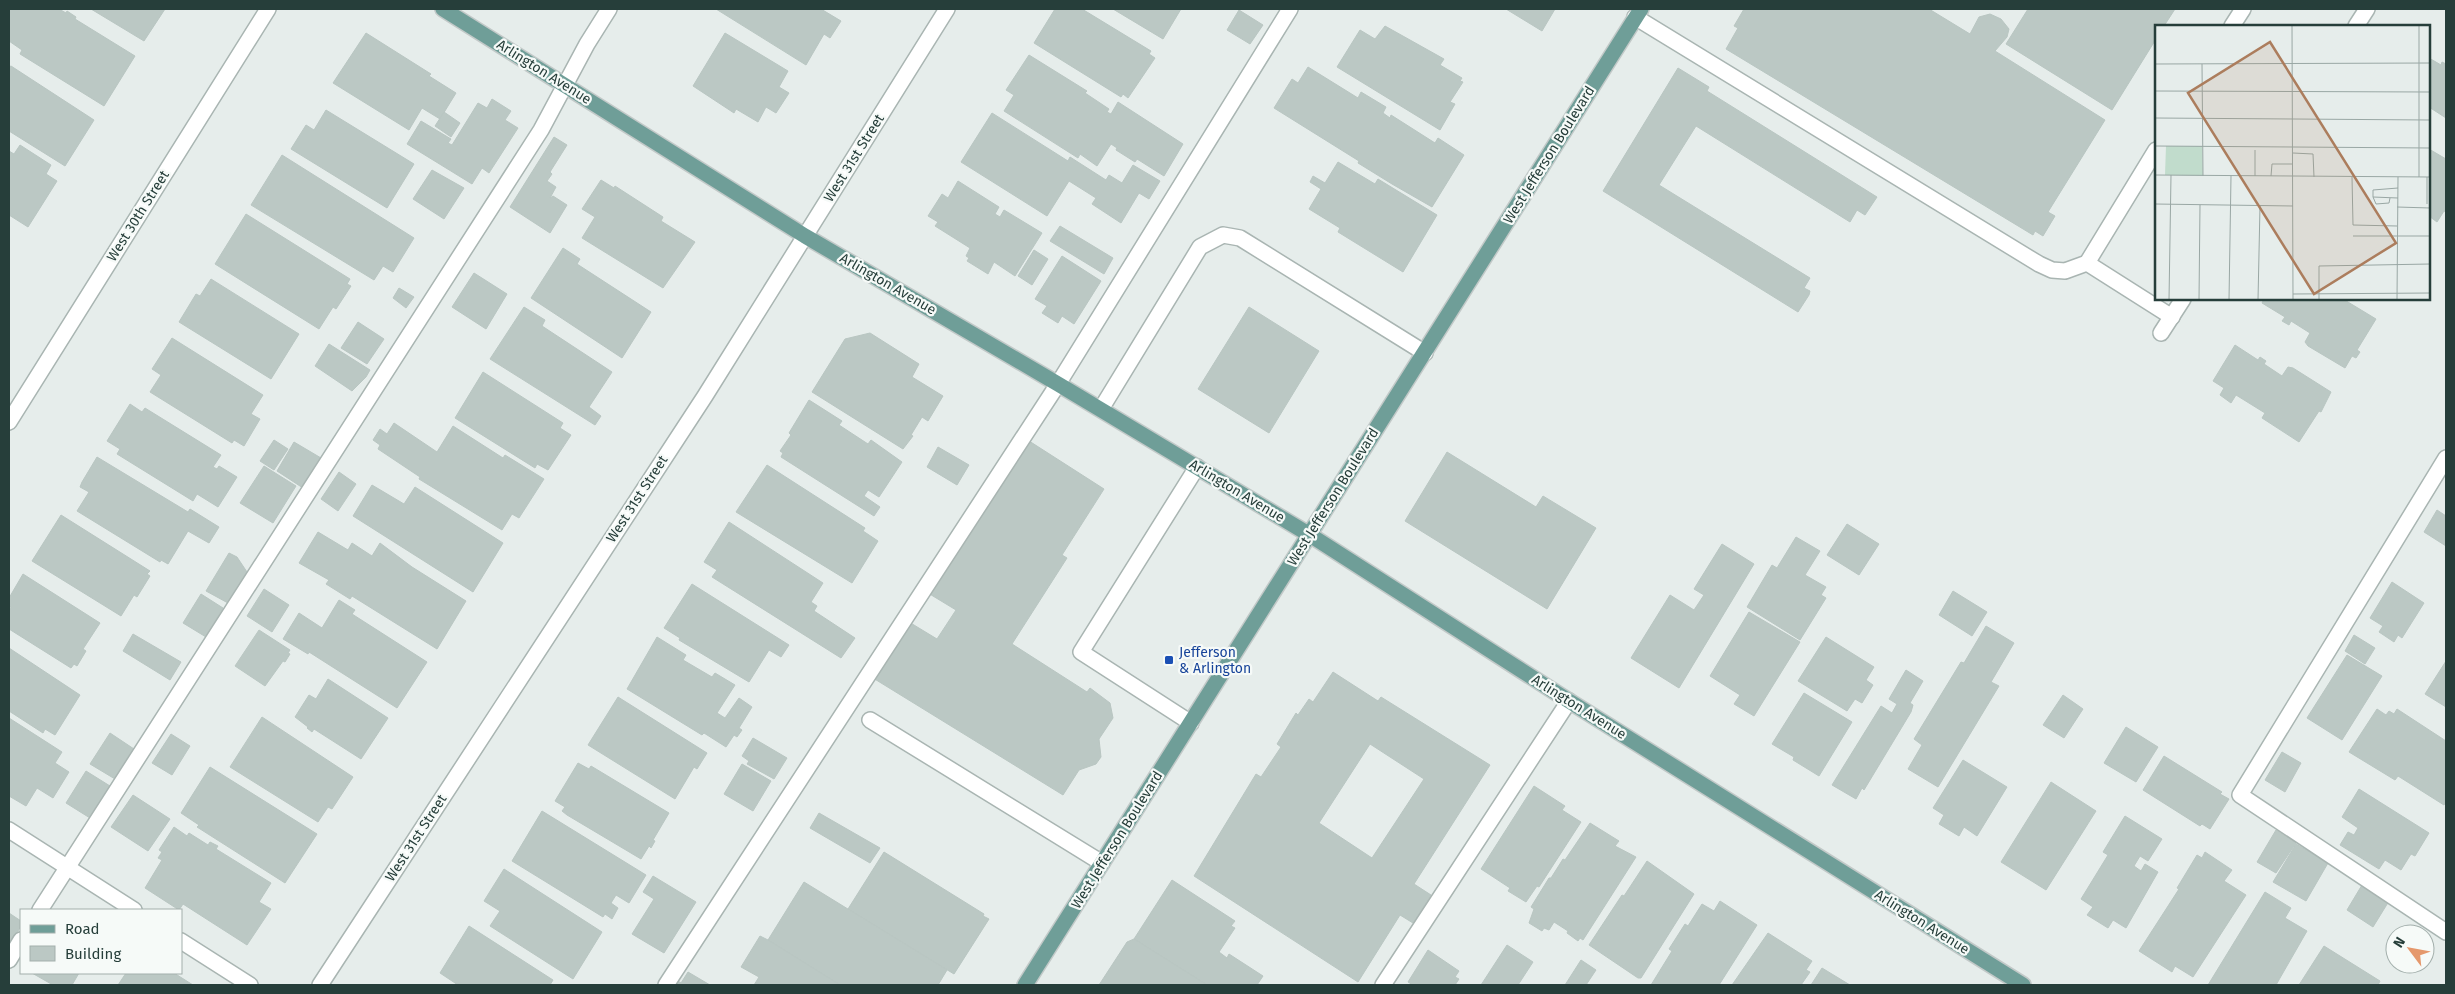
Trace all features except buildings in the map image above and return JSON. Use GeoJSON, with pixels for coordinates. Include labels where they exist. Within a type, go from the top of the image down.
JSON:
{"type":"FeatureCollection","features":[{"type":"Feature","properties":{"kind":"main road","name":"Arlington Avenue"},"geometry":{"type":"LineString","coordinates":[[443,9],[805,236],[1101,409],[1310,535],[1569,701],[2023,985]]}},
{"type":"Feature","properties":{"kind":"main road","name":"West Jefferson Boulevard"},"geometry":{"type":"LineString","coordinates":[[1025,985],[1425,354],[1638,13]]}},
{"type":"Feature","properties":{"kind":"street","name":"West 30th Street"},"geometry":{"type":"LineString","coordinates":[[9,422],[268,9]]}},
{"type":"Feature","properties":{"kind":"street"},"geometry":{"type":"LineString","coordinates":[[41,909],[540,130],[609,9]]}},
{"type":"Feature","properties":{"kind":"street","name":"West 31st Street"},"geometry":{"type":"LineString","coordinates":[[320,985],[699,404],[947,9]]}},
{"type":"Feature","properties":{"kind":"street"},"geometry":{"type":"LineString","coordinates":[[666,985],[1058,384],[1290,9]]}},
{"type":"Feature","properties":{"kind":"street"},"geometry":{"type":"LineString","coordinates":[[2233,25],[2243,9]]}},
{"type":"Feature","properties":{"kind":"street"},"geometry":{"type":"LineString","coordinates":[[2357,25],[2367,9]]}},
{"type":"Feature","properties":{"kind":"street"},"geometry":{"type":"LineString","coordinates":[[1638,13],[2038,264],[2052,270],[2065,271],[2087,263],[2155,152]]}},
{"type":"Feature","properties":{"kind":"street"},"geometry":{"type":"LineString","coordinates":[[1101,409],[1200,247],[1223,235],[1240,238],[1425,354]]}},
{"type":"Feature","properties":{"kind":"street"},"geometry":{"type":"LineString","coordinates":[[2087,263],[2172,317]]}},
{"type":"Feature","properties":{"kind":"street"},"geometry":{"type":"LineString","coordinates":[[2162,333],[2182,300]]}},
{"type":"Feature","properties":{"kind":"street"},"geometry":{"type":"LineString","coordinates":[[2446,458],[2240,795],[2446,932]]}},
{"type":"Feature","properties":{"kind":"street"},"geometry":{"type":"LineString","coordinates":[[1191,723],[1081,652],[1197,467]]}},
{"type":"Feature","properties":{"kind":"street"},"geometry":{"type":"LineString","coordinates":[[1383,985],[1569,701]]}},
{"type":"Feature","properties":{"kind":"street"},"geometry":{"type":"LineString","coordinates":[[870,720],[1102,863]]}},
{"type":"Feature","properties":{"kind":"street"},"geometry":{"type":"LineString","coordinates":[[9,830],[132,909]]}},
{"type":"Feature","properties":{"kind":"street"},"geometry":{"type":"LineString","coordinates":[[9,960],[20,942]]}},
{"type":"Feature","properties":{"kind":"street"},"geometry":{"type":"LineString","coordinates":[[182,942],[250,985]]}},
{"type":"Feature","properties":{"kind":"place","name":"Jefferson & Arlington"},"geometry":{"type":"Point","coordinates":[1169,660]}}]}
